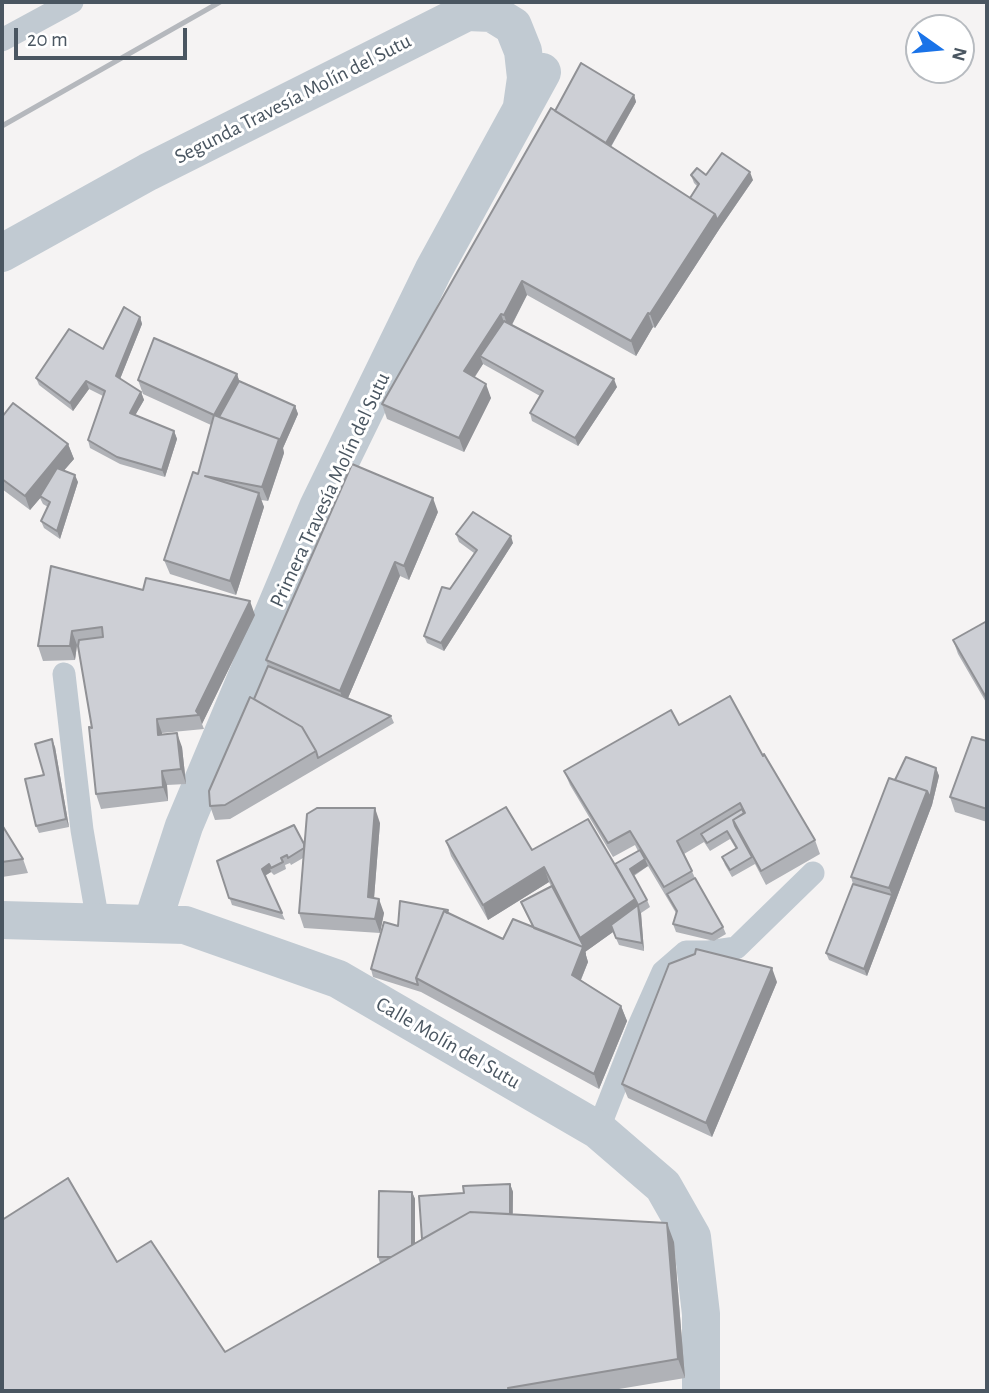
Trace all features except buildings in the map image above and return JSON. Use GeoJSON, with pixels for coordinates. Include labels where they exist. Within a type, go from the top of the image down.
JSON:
{"type":"FeatureCollection","features":[{"type":"Feature","properties":{"kind":"street","name":"Segunda Travesía Molín del Sutu"},"geometry":{"type":"LineString","coordinates":[[2,253],[148,172],[467,12],[492,13],[513,26],[523,51],[526,78],[522,109]]}},
{"type":"Feature","properties":{"kind":"street","name":"Primera Travesía Molín del Sutu"},"geometry":{"type":"LineString","coordinates":[[152,924],[184,826],[318,507],[433,271],[542,72]]}},
{"type":"Feature","properties":{"kind":"street","name":"Calle Molín del Sutu"},"geometry":{"type":"LineString","coordinates":[[2,920],[185,925],[338,979],[598,1130],[663,1186],[692,1237],[701,1314],[701,1391]]}},
{"type":"Feature","properties":{"kind":"lane"},"geometry":{"type":"LineString","coordinates":[[2,40],[72,2]]}},
{"type":"Feature","properties":{"kind":"lane"},"geometry":{"type":"LineString","coordinates":[[64,674],[82,831],[98,922]]}},
{"type":"Feature","properties":{"kind":"lane"},"geometry":{"type":"LineString","coordinates":[[598,1130],[663,972],[686,952],[736,948],[813,873]]}},
{"type":"Feature","properties":{"kind":"railway"},"geometry":{"type":"LineString","coordinates":[[2,126],[220,2]]}}]}
